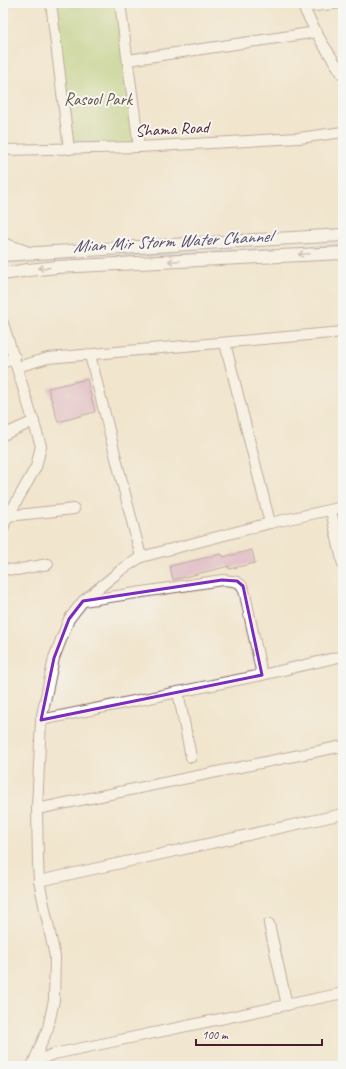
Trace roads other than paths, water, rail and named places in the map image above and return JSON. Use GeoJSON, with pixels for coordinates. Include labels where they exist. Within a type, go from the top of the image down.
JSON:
{"type":"FeatureCollection","features":[{"type":"Feature","properties":{"kind":"main road"},"geometry":{"type":"LineString","coordinates":[[3,255],[343,235]]}},
{"type":"Feature","properties":{"kind":"main road"},"geometry":{"type":"LineString","coordinates":[[3,274],[57,267],[343,252]]}},
{"type":"Feature","properties":{"kind":"street"},"geometry":{"type":"LineString","coordinates":[[51,3],[69,149]]}},
{"type":"Feature","properties":{"kind":"street"},"geometry":{"type":"LineString","coordinates":[[120,3],[139,147]]}},
{"type":"Feature","properties":{"kind":"street"},"geometry":{"type":"LineString","coordinates":[[343,3],[302,5],[316,32],[343,74]]}},
{"type":"Feature","properties":{"kind":"street"},"geometry":{"type":"LineString","coordinates":[[128,60],[316,32]]}},
{"type":"Feature","properties":{"kind":"street","name":"Shama Road"},"geometry":{"type":"LineString","coordinates":[[3,150],[139,147],[299,138],[343,132]]}},
{"type":"Feature","properties":{"kind":"street"},"geometry":{"type":"LineString","coordinates":[[3,243],[33,253]]}},
{"type":"Feature","properties":{"kind":"street"},"geometry":{"type":"LineString","coordinates":[[3,323],[41,446],[36,467],[8,516],[3,529]]}},
{"type":"Feature","properties":{"kind":"street"},"geometry":{"type":"LineString","coordinates":[[3,363],[343,332]]}},
{"type":"Feature","properties":{"kind":"street"},"geometry":{"type":"LineString","coordinates":[[225,343],[270,522]]}},
{"type":"Feature","properties":{"kind":"street"},"geometry":{"type":"LineString","coordinates":[[90,356],[141,558]]}},
{"type":"Feature","properties":{"kind":"street"},"geometry":{"type":"LineString","coordinates":[[4,433],[34,421]]}},
{"type":"Feature","properties":{"kind":"street"},"geometry":{"type":"LineString","coordinates":[[33,1064],[48,1028],[54,1000],[55,971],[55,957],[39,881],[37,809],[41,720],[54,658],[69,619],[83,602],[121,570],[141,558],[270,522],[343,507]]}},
{"type":"Feature","properties":{"kind":"street"},"geometry":{"type":"LineString","coordinates":[[8,516],[74,509]]}},
{"type":"Feature","properties":{"kind":"street"},"geometry":{"type":"LineString","coordinates":[[331,510],[343,565]]}},
{"type":"Feature","properties":{"kind":"street"},"geometry":{"type":"LineString","coordinates":[[3,569],[16,570],[48,564]]}},
{"type":"Feature","properties":{"kind":"street"},"geometry":{"type":"LineString","coordinates":[[83,602],[222,580],[237,581],[243,586],[246,594],[262,675]]}},
{"type":"Feature","properties":{"kind":"street"},"geometry":{"type":"LineString","coordinates":[[41,720],[262,675],[343,656]]}},
{"type":"Feature","properties":{"kind":"street"},"geometry":{"type":"LineString","coordinates":[[178,692],[190,757]]}},
{"type":"Feature","properties":{"kind":"street"},"geometry":{"type":"LineString","coordinates":[[37,809],[343,746]]}},
{"type":"Feature","properties":{"kind":"street"},"geometry":{"type":"LineString","coordinates":[[39,881],[343,814]]}},
{"type":"Feature","properties":{"kind":"street"},"geometry":{"type":"LineString","coordinates":[[269,924],[287,1005]]}},
{"type":"Feature","properties":{"kind":"street"},"geometry":{"type":"LineString","coordinates":[[33,1064],[54,1054],[343,993]]}},
{"type":"Feature","properties":{"kind":"waterway","name":"Mian Mir Storm Water Channel"},"geometry":{"type":"LineString","coordinates":[[5,260],[17,262],[343,245]]}},
{"type":"Feature","properties":{"kind":"park label","name":"Rasool Park"},"geometry":{"type":"Point","coordinates":[98,99]}}]}
